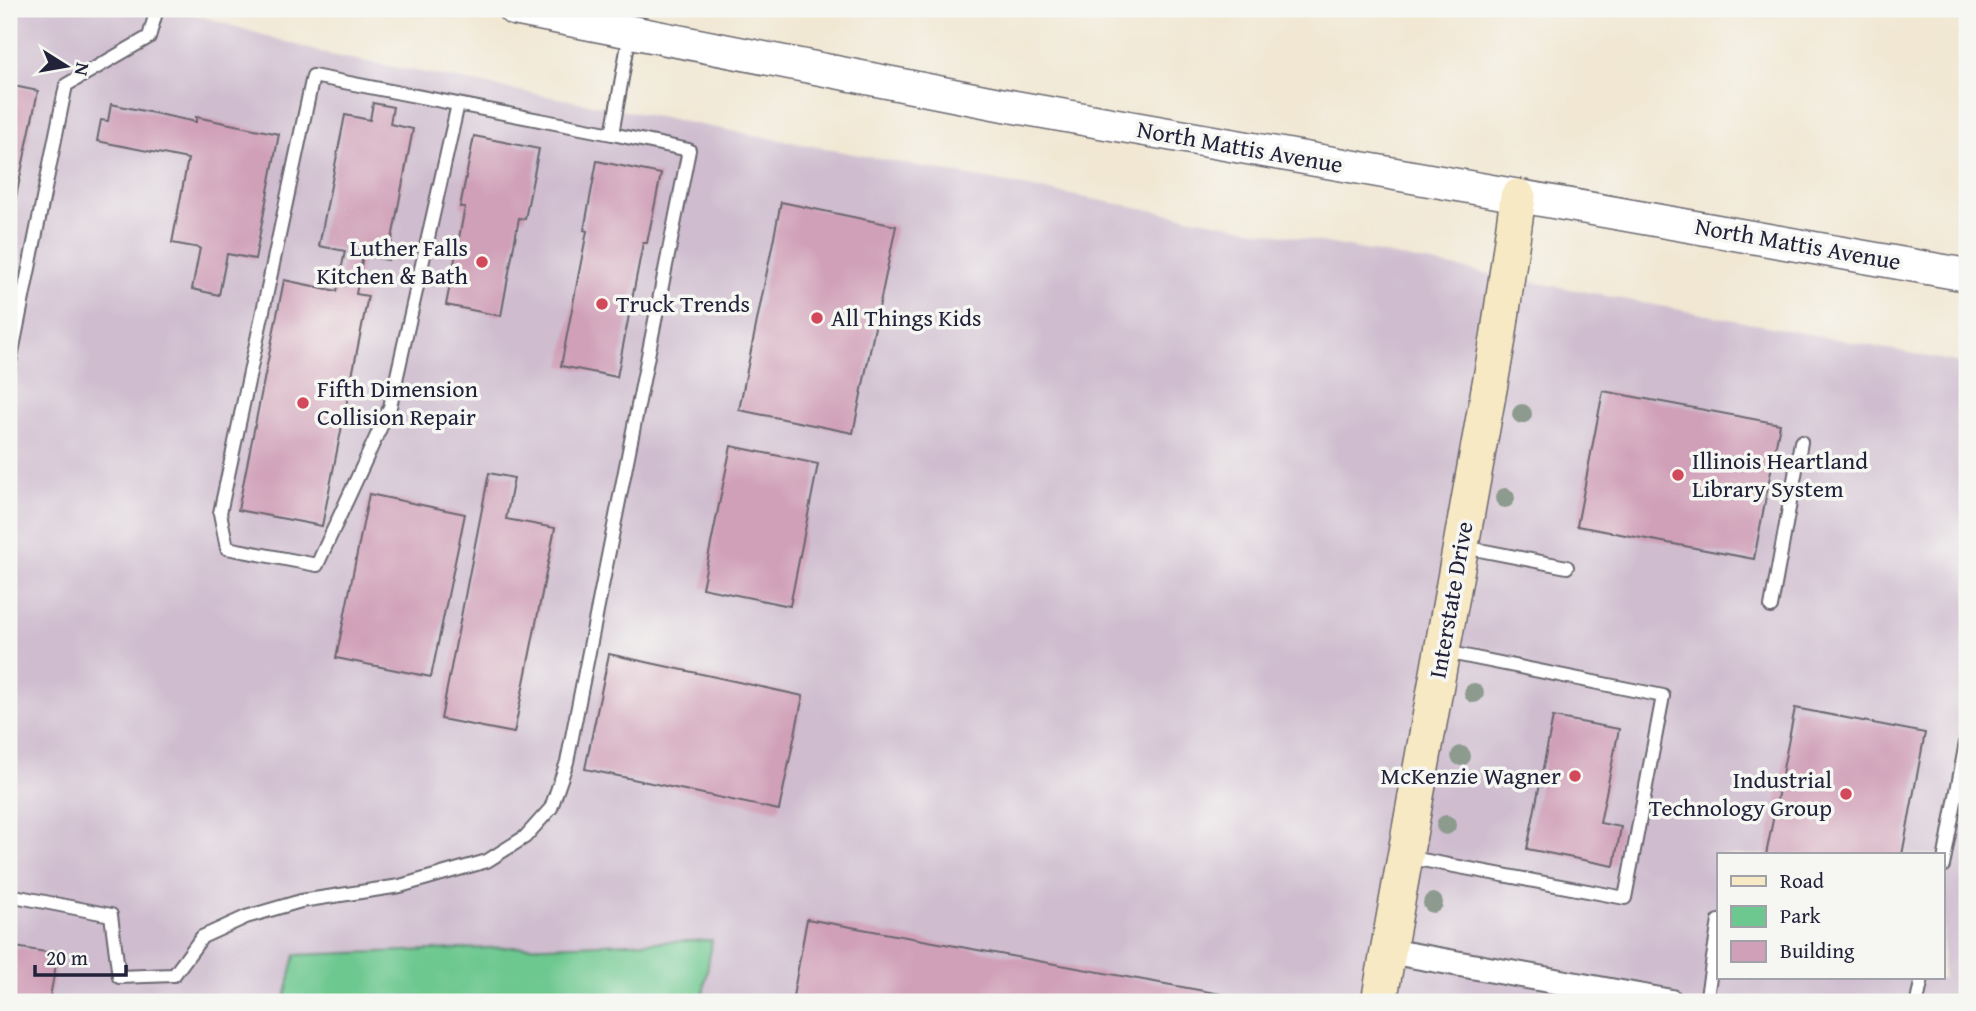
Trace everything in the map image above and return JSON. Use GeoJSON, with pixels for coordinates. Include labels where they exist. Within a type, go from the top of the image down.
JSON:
{"type":"FeatureCollection","features":[{"type":"Feature","properties":{"kind":"main road","name":"Interstate Drive"},"geometry":{"type":"LineString","coordinates":[[1379,1002],[1498,339],[1518,197]]}},
{"type":"Feature","properties":{"kind":"street","name":"North Mattis Avenue"},"geometry":{"type":"LineString","coordinates":[[514,9],[1004,105],[1967,275]]}},
{"type":"Feature","properties":{"kind":"street"},"geometry":{"type":"LineString","coordinates":[[1388,951],[1671,1002]]}},
{"type":"Feature","properties":{"kind":"lane"},"geometry":{"type":"LineString","coordinates":[[9,367],[66,85],[149,37],[157,9]]}},
{"type":"Feature","properties":{"kind":"lane"},"geometry":{"type":"LineString","coordinates":[[612,134],[631,32]]}},
{"type":"Feature","properties":{"kind":"lane"},"geometry":{"type":"LineString","coordinates":[[9,895],[111,915],[119,977],[174,975],[202,937],[246,917],[301,901],[400,886],[487,861],[525,837],[551,808],[567,762],[689,150],[612,134],[458,104],[313,76],[220,513],[227,548],[317,565],[390,407],[458,104]]}},
{"type":"Feature","properties":{"kind":"lane"},"geometry":{"type":"LineString","coordinates":[[1771,607],[1801,442]]}},
{"type":"Feature","properties":{"kind":"lane"},"geometry":{"type":"LineString","coordinates":[[1461,546],[1567,567]]}},
{"type":"Feature","properties":{"kind":"lane"},"geometry":{"type":"LineString","coordinates":[[1404,857],[1625,898],[1658,723],[1662,696],[1442,652]]}},
{"type":"Feature","properties":{"kind":"lane"},"geometry":{"type":"LineString","coordinates":[[1944,861],[1967,737]]}},
{"type":"Feature","properties":{"kind":"lane"},"geometry":{"type":"LineString","coordinates":[[1706,1002],[1717,933]]}},
{"type":"Feature","properties":{"kind":"lane"},"geometry":{"type":"LineString","coordinates":[[1917,1002],[1922,979]]}},
{"type":"Feature","properties":{"kind":"shaded area"},"geometry":{"type":"Polygon","coordinates":[[[9,9],[177,9],[330,55],[1967,364],[1967,1002],[702,1002],[712,940],[295,955],[284,1002],[9,1002],[9,9]]]}},
{"type":"Feature","properties":{"kind":"green space"},"geometry":{"type":"Polygon","coordinates":[[[712,940],[702,1002],[284,1002],[295,955],[712,940]]]}},
{"type":"Feature","properties":{"kind":"building"},"geometry":{"type":"Polygon","coordinates":[[[9,85],[38,91],[10,226],[9,225],[9,85]]]}},
{"type":"Feature","properties":{"kind":"building","name":"Fifth Dimension Collision Repair"},"geometry":{"type":"Polygon","coordinates":[[[373,103],[393,107],[390,124],[413,129],[388,260],[363,255],[356,294],[368,296],[322,526],[238,510],[284,280],[337,291],[345,251],[319,246],[345,115],[370,120],[373,103]]]}},
{"type":"Feature","properties":{"kind":"building"},"geometry":{"type":"Polygon","coordinates":[[[111,104],[196,122],[196,117],[279,134],[255,259],[227,254],[219,295],[192,289],[200,248],[172,243],[188,159],[97,141],[101,120],[108,121],[111,104]]]}},
{"type":"Feature","properties":{"kind":"building","name":"Luther Falls Kitchen & Bath"},"geometry":{"type":"Polygon","coordinates":[[[474,136],[539,149],[525,219],[519,218],[501,316],[446,305],[465,207],[460,207],[474,136]]]}},
{"type":"Feature","properties":{"kind":"building","name":"Truck Trends"},"geometry":{"type":"Polygon","coordinates":[[[597,161],[661,174],[647,243],[643,243],[617,377],[561,366],[587,231],[584,230],[597,161]]]}},
{"type":"Feature","properties":{"kind":"building","name":"All Things Kids"},"geometry":{"type":"Polygon","coordinates":[[[781,202],[896,226],[853,433],[739,410],[781,202]]]}},
{"type":"Feature","properties":{"kind":"building","name":"Illinois Heartland Library System"},"geometry":{"type":"Polygon","coordinates":[[[1603,391],[1780,424],[1754,559],[1577,526],[1603,391]]]}},
{"type":"Feature","properties":{"kind":"building"},"geometry":{"type":"Polygon","coordinates":[[[731,446],[818,464],[790,606],[702,588],[731,446]]]}},
{"type":"Feature","properties":{"kind":"building"},"geometry":{"type":"Polygon","coordinates":[[[489,473],[514,478],[506,519],[555,528],[514,733],[441,719],[489,473]]]}},
{"type":"Feature","properties":{"kind":"building"},"geometry":{"type":"Polygon","coordinates":[[[369,494],[465,514],[431,677],[336,658],[369,494]]]}},
{"type":"Feature","properties":{"kind":"building"},"geometry":{"type":"Polygon","coordinates":[[[609,654],[803,696],[779,810],[585,769],[609,654]]]}},
{"type":"Feature","properties":{"kind":"building","name":"Industrial Technology Group"},"geometry":{"type":"Polygon","coordinates":[[[1795,708],[1925,733],[1902,853],[1766,853],[1795,708]]]}},
{"type":"Feature","properties":{"kind":"building","name":"McKenzie Wagner"},"geometry":{"type":"Polygon","coordinates":[[[1553,717],[1619,729],[1600,823],[1621,827],[1614,866],[1527,849],[1553,717]]]}},
{"type":"Feature","properties":{"kind":"building"},"geometry":{"type":"Polygon","coordinates":[[[807,919],[1232,996],[1231,1002],[792,1002],[807,919]]]}},
{"type":"Feature","properties":{"kind":"building"},"geometry":{"type":"Polygon","coordinates":[[[9,946],[58,954],[49,1002],[9,1002],[9,946]]]}},
{"type":"Feature","properties":{"kind":"place","name":"Luther Falls Kitchen & Bath"},"geometry":{"type":"Point","coordinates":[482,262]}},
{"type":"Feature","properties":{"kind":"place","name":"Truck Trends"},"geometry":{"type":"Point","coordinates":[602,304]}},
{"type":"Feature","properties":{"kind":"place","name":"All Things Kids"},"geometry":{"type":"Point","coordinates":[817,318]}},
{"type":"Feature","properties":{"kind":"place","name":"Fifth Dimension Collision Repair"},"geometry":{"type":"Point","coordinates":[303,403]}},
{"type":"Feature","properties":{"kind":"place","name":"Illinois Heartland Library System"},"geometry":{"type":"Point","coordinates":[1678,475]}},
{"type":"Feature","properties":{"kind":"place","name":"McKenzie Wagner"},"geometry":{"type":"Point","coordinates":[1575,776]}},
{"type":"Feature","properties":{"kind":"place","name":"Industrial Technology Group"},"geometry":{"type":"Point","coordinates":[1846,794]}}]}
